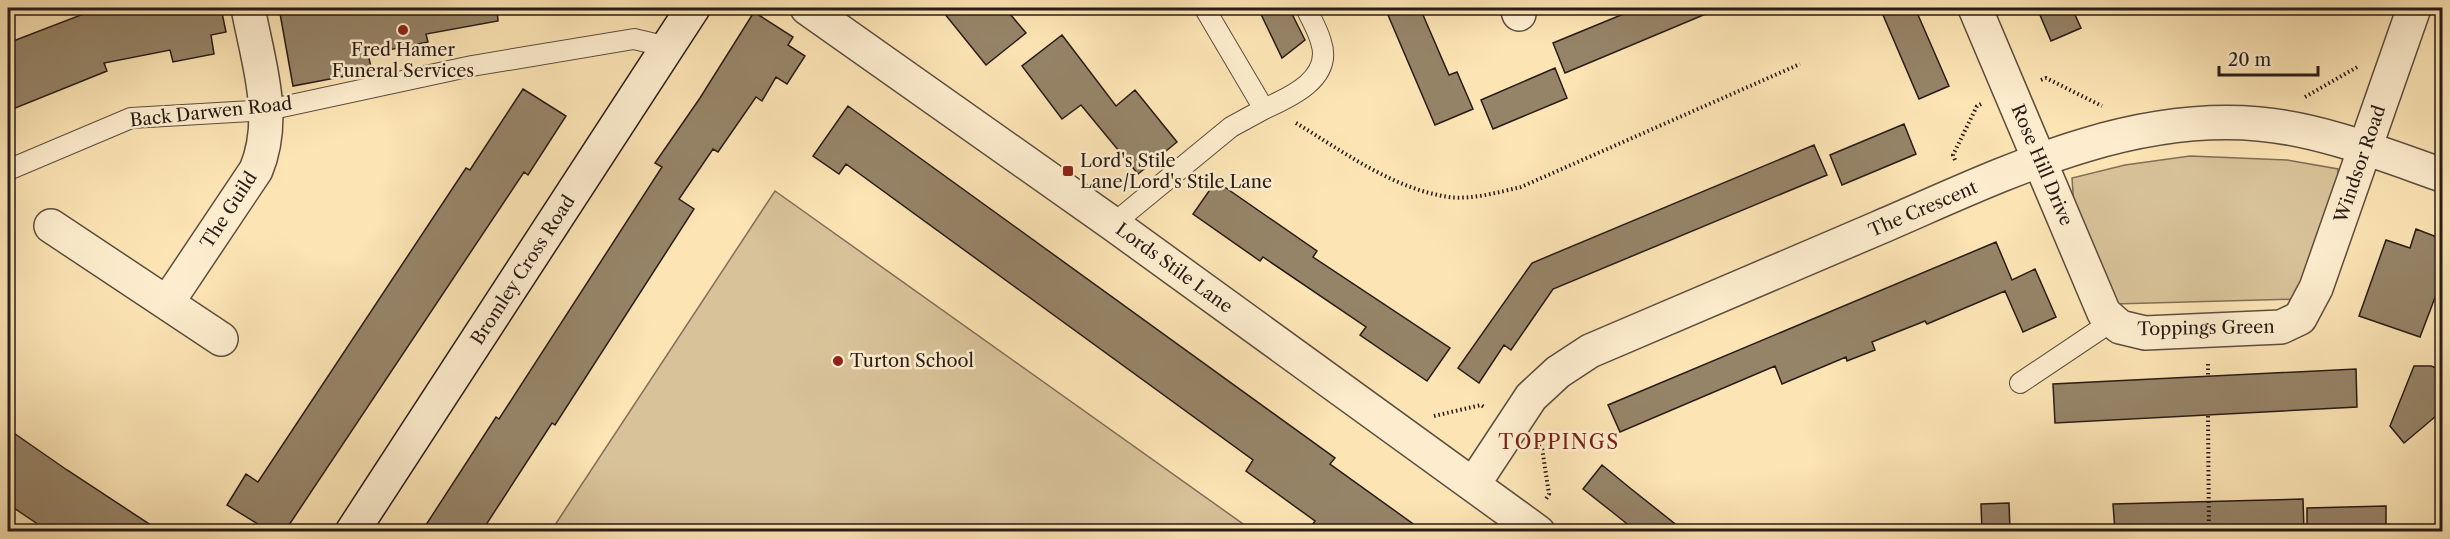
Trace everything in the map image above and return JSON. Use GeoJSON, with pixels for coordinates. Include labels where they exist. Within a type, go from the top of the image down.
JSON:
{"type":"FeatureCollection","features":[{"type":"Feature","properties":{"kind":"street","name":"The Guild"},"geometry":{"type":"LineString","coordinates":[[167,303],[256,170],[266,140],[267,110],[248,8]]}},
{"type":"Feature","properties":{"kind":"street","name":"Bromley Cross Road"},"geometry":{"type":"LineString","coordinates":[[352,531],[693,8]]}},
{"type":"Feature","properties":{"kind":"street","name":"Lords Stile Lane"},"geometry":{"type":"LineString","coordinates":[[807,8],[1113,224],[1538,531]]}},
{"type":"Feature","properties":{"kind":"street","name":"Rose Hill Drive"},"geometry":{"type":"LineString","coordinates":[[1975,8],[2104,313],[2111,322]]}},
{"type":"Feature","properties":{"kind":"street","name":"Windsor Road"},"geometry":{"type":"LineString","coordinates":[[2300,318],[2316,288],[2414,8]]}},
{"type":"Feature","properties":{"kind":"street","name":"The Crescent"},"geometry":{"type":"LineString","coordinates":[[1473,485],[1531,397],[1558,372],[1590,351],[2039,159],[2126,133],[2193,123],[2257,123],[2366,148],[2442,175]]}},
{"type":"Feature","properties":{"kind":"street"},"geometry":{"type":"LineString","coordinates":[[51,226],[221,339]]}},
{"type":"Feature","properties":{"kind":"street","name":"Toppings Green"},"geometry":{"type":"LineString","coordinates":[[2111,322],[2130,331],[2145,333],[2282,327],[2300,318]]}},
{"type":"Feature","properties":{"kind":"lane"},"geometry":{"type":"LineString","coordinates":[[1113,224],[1231,127],[1307,87],[1318,72],[1323,58],[1322,43],[1306,8]]}},
{"type":"Feature","properties":{"kind":"lane"},"geometry":{"type":"LineString","coordinates":[[1205,9],[1266,108]]}},
{"type":"Feature","properties":{"kind":"lane","name":"Back Darwen Road"},"geometry":{"type":"LineString","coordinates":[[8,170],[131,118],[267,110],[472,66],[634,39],[668,47]]}},
{"type":"Feature","properties":{"kind":"lane"},"geometry":{"type":"LineString","coordinates":[[2020,383],[2111,322]]}},
{"type":"Feature","properties":{"kind":"path"},"geometry":{"type":"LineString","coordinates":[[1266,108],[1374,170],[1408,186],[1450,197],[1488,194],[1521,187],[1800,64]]}},
{"type":"Feature","properties":{"kind":"path"},"geometry":{"type":"LineString","coordinates":[[2289,129],[2300,99],[2360,66],[2390,77]]}},
{"type":"Feature","properties":{"kind":"path"},"geometry":{"type":"LineString","coordinates":[[2208,416],[2209,531]]}},
{"type":"Feature","properties":{"kind":"shaded area"},"geometry":{"type":"Polygon","coordinates":[[[2190,156],[2287,160],[2338,169],[2338,189],[2300,299],[2114,304],[2074,206],[2072,178],[2125,165],[2190,156]]]}},
{"type":"Feature","properties":{"kind":"shaded area","name":"Turton School"},"geometry":{"type":"Polygon","coordinates":[[[775,191],[1253,531],[551,531],[775,191]]]}},
{"type":"Feature","properties":{"kind":"building"},"geometry":{"type":"Polygon","coordinates":[[[99,8],[221,8],[226,32],[211,35],[214,54],[173,62],[170,50],[104,63],[107,71],[8,111],[8,43],[99,8]]]}},
{"type":"Feature","properties":{"kind":"building"},"geometry":{"type":"Polygon","coordinates":[[[279,8],[497,8],[498,21],[426,34],[428,42],[368,54],[372,71],[293,86],[279,8]]]}},
{"type":"Feature","properties":{"kind":"building"},"geometry":{"type":"Polygon","coordinates":[[[940,8],[1005,8],[1026,33],[986,65],[940,8]]]}},
{"type":"Feature","properties":{"kind":"building"},"geometry":{"type":"Polygon","coordinates":[[[1258,8],[1289,8],[1305,40],[1282,58],[1258,8]]]}},
{"type":"Feature","properties":{"kind":"building"},"geometry":{"type":"Polygon","coordinates":[[[1385,8],[1420,8],[1449,75],[1457,72],[1473,109],[1435,125],[1385,8]]]}},
{"type":"Feature","properties":{"kind":"building"},"geometry":{"type":"Polygon","coordinates":[[[1638,8],[1720,8],[1565,73],[1553,43],[1638,8]]]}},
{"type":"Feature","properties":{"kind":"building"},"geometry":{"type":"Polygon","coordinates":[[[1880,8],[1915,8],[1949,86],[1919,99],[1880,8]]]}},
{"type":"Feature","properties":{"kind":"building"},"geometry":{"type":"Polygon","coordinates":[[[2037,8],[2072,8],[2081,28],[2051,41],[2037,8]]]}},
{"type":"Feature","properties":{"kind":"building"},"geometry":{"type":"Polygon","coordinates":[[[754,12],[793,37],[788,45],[805,56],[787,84],[776,77],[762,101],[756,97],[718,152],[713,149],[679,199],[694,209],[555,425],[552,423],[482,531],[422,531],[496,417],[499,419],[662,167],[655,163],[700,98],[754,12]]]}},
{"type":"Feature","properties":{"kind":"building"},"geometry":{"type":"Polygon","coordinates":[[[1062,35],[1116,106],[1135,90],[1177,142],[1138,174],[1081,105],[1062,119],[1022,66],[1062,35]]]}},
{"type":"Feature","properties":{"kind":"building"},"geometry":{"type":"Polygon","coordinates":[[[1555,68],[1567,98],[1493,129],[1481,100],[1555,68]]]}},
{"type":"Feature","properties":{"kind":"building"},"geometry":{"type":"Polygon","coordinates":[[[523,89],[566,116],[528,175],[524,172],[285,531],[269,531],[227,505],[246,474],[258,482],[466,168],[470,170],[523,89]]]}},
{"type":"Feature","properties":{"kind":"building"},"geometry":{"type":"Polygon","coordinates":[[[848,106],[1335,458],[1330,464],[1423,531],[1308,531],[1315,521],[1246,471],[1253,460],[846,164],[839,174],[813,156],[848,106]]]}},
{"type":"Feature","properties":{"kind":"building"},"geometry":{"type":"Polygon","coordinates":[[[1904,124],[1916,154],[1842,185],[1830,155],[1904,124]]]}},
{"type":"Feature","properties":{"kind":"building"},"geometry":{"type":"Polygon","coordinates":[[[1814,145],[1827,175],[1553,289],[1511,350],[1504,345],[1479,383],[1458,368],[1532,263],[1814,145]]]}},
{"type":"Feature","properties":{"kind":"building"},"geometry":{"type":"Polygon","coordinates":[[[1216,181],[1317,251],[1313,257],[1450,348],[1427,381],[1360,335],[1366,327],[1263,257],[1260,261],[1193,214],[1216,181]]]}},
{"type":"Feature","properties":{"kind":"building"},"geometry":{"type":"Polygon","coordinates":[[[2416,229],[2442,239],[2442,297],[2436,295],[2420,337],[2359,316],[2386,240],[2410,248],[2416,229]]]}},
{"type":"Feature","properties":{"kind":"building"},"geometry":{"type":"Polygon","coordinates":[[[1996,242],[2012,280],[2035,269],[2056,317],[2023,332],[2005,291],[1927,324],[1925,321],[1872,342],[1875,350],[1847,361],[1846,357],[1782,384],[1775,366],[1620,432],[1608,405],[1996,242]]]}},
{"type":"Feature","properties":{"kind":"building"},"geometry":{"type":"Polygon","coordinates":[[[2414,366],[2431,366],[2442,370],[2442,411],[2404,443],[2390,426],[2414,366]]]}},
{"type":"Feature","properties":{"kind":"building"},"geometry":{"type":"Polygon","coordinates":[[[2356,369],[2357,407],[2055,423],[2053,384],[2356,369]]]}},
{"type":"Feature","properties":{"kind":"building"},"geometry":{"type":"Polygon","coordinates":[[[8,429],[160,531],[48,531],[8,504],[8,429]]]}},
{"type":"Feature","properties":{"kind":"building"},"geometry":{"type":"Polygon","coordinates":[[[1602,465],[1684,531],[1636,531],[1583,489],[1602,465]]]}},
{"type":"Feature","properties":{"kind":"building"},"geometry":{"type":"Polygon","coordinates":[[[2303,499],[2304,531],[2115,531],[2113,504],[2303,499]]]}},
{"type":"Feature","properties":{"kind":"building"},"geometry":{"type":"Polygon","coordinates":[[[2009,503],[2010,531],[1982,531],[1981,504],[2009,503]]]}},
{"type":"Feature","properties":{"kind":"building"},"geometry":{"type":"Polygon","coordinates":[[[2386,506],[2386,531],[2307,531],[2307,508],[2386,506]]]}},
{"type":"Feature","properties":{"kind":"place","name":"Fred Hamer Funeral Services"},"geometry":{"type":"Point","coordinates":[403,30]}},
{"type":"Feature","properties":{"kind":"place","name":"Lord's Stile Lane/Lord's Stile Lane"},"geometry":{"type":"Point","coordinates":[1068,171]}},
{"type":"Feature","properties":{"kind":"place","name":"Turton School"},"geometry":{"type":"Point","coordinates":[838,361]}},
{"type":"Feature","properties":{"kind":"district","name":"TOPPINGS"},"geometry":{"type":"Point","coordinates":[1559,442]}}]}
